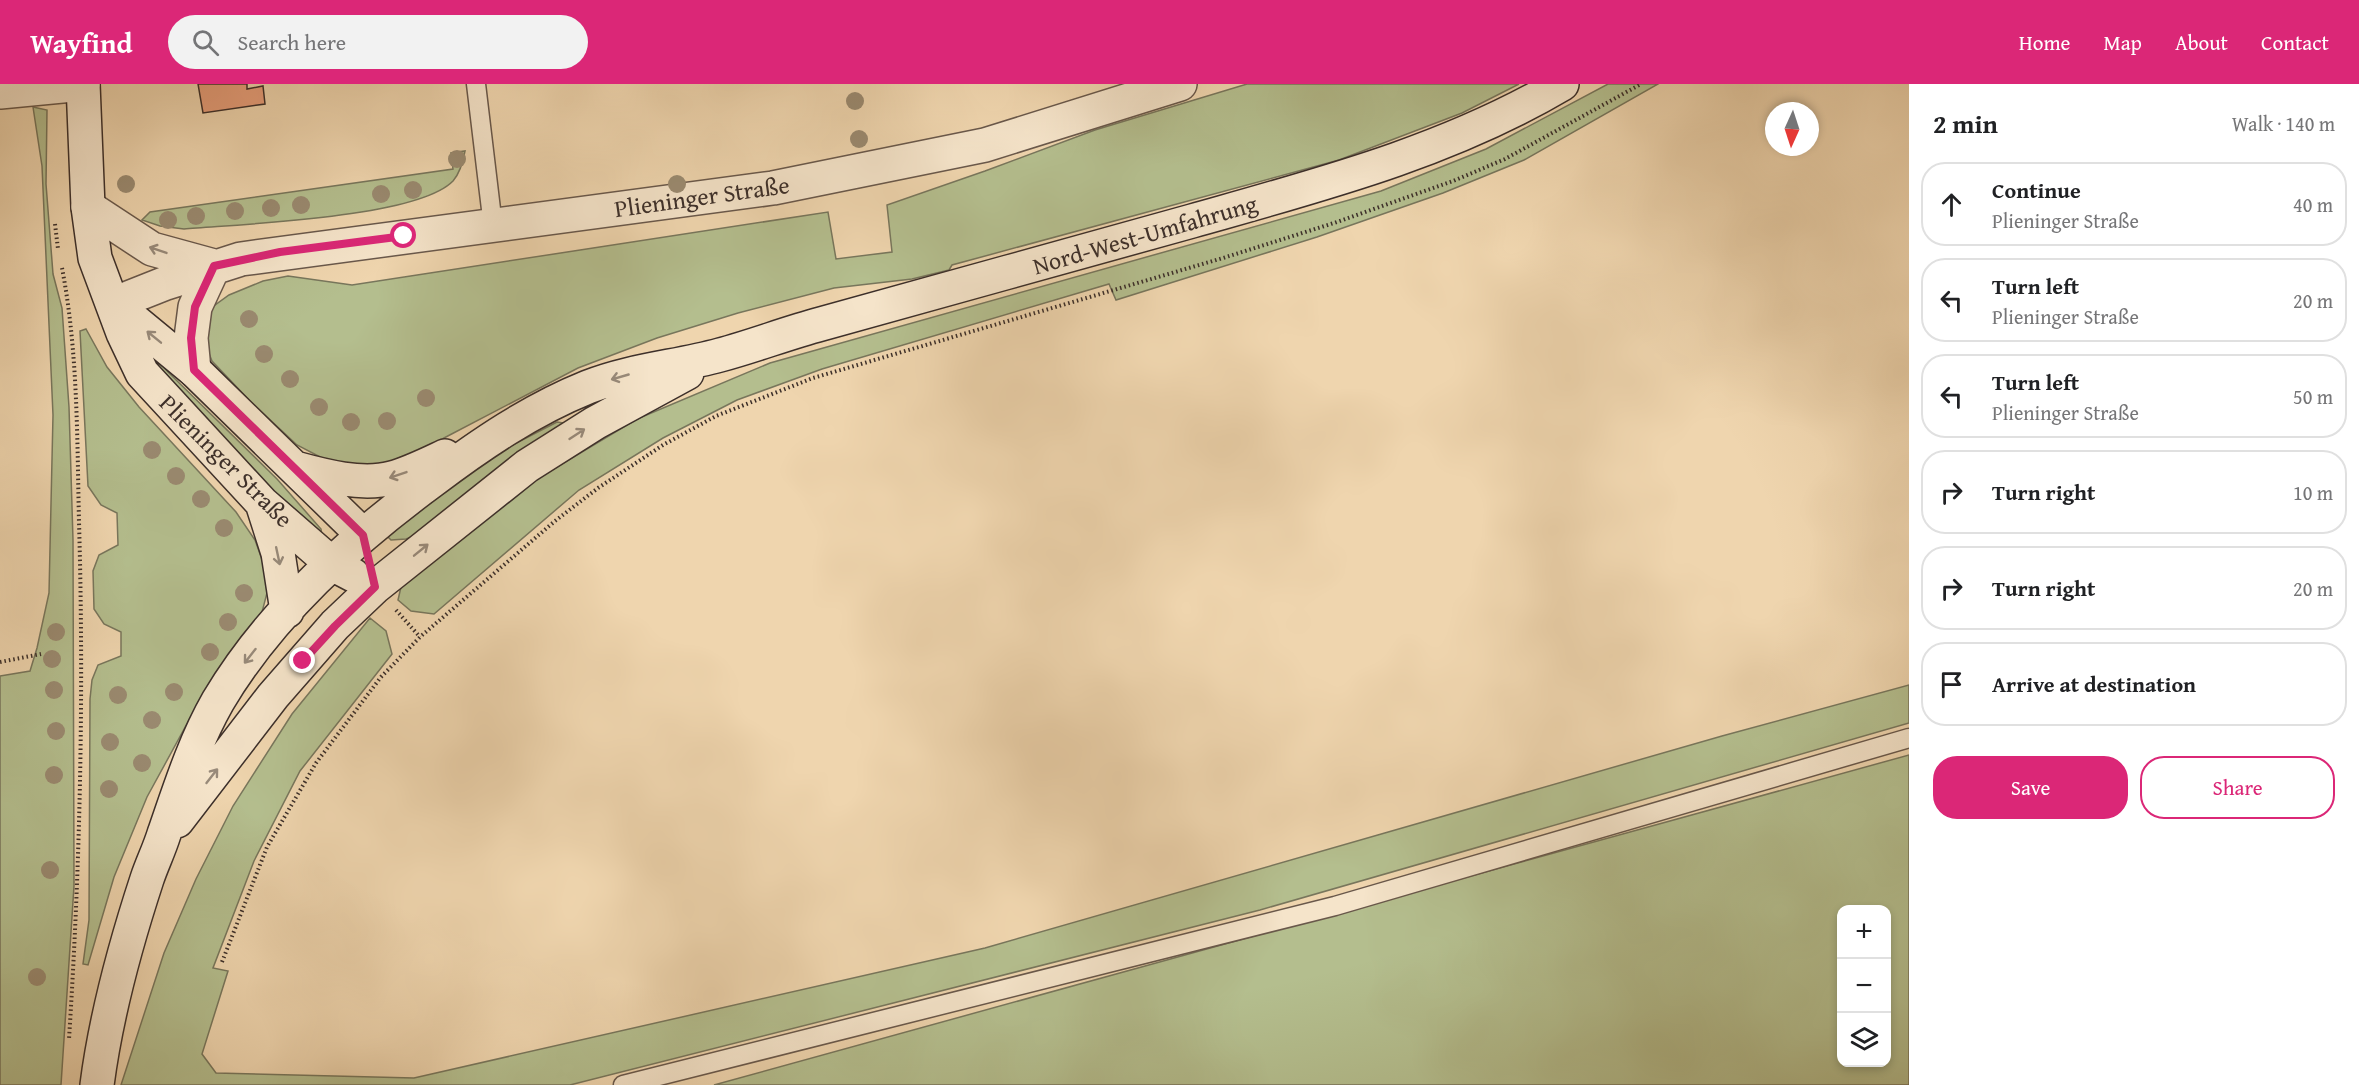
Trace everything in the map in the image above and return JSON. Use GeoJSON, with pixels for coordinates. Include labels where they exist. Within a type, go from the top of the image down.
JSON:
{"type":"FeatureCollection","features":[{"type":"Feature","properties":{"kind":"main road","name":"Plieninger Straße"},"geometry":{"type":"LineString","coordinates":[[0,92],[83,84],[88,207],[94,258],[123,333],[142,373],[262,503],[332,564],[375,587]]}},
{"type":"Feature","properties":{"kind":"main road","name":"Plieninger Straße"},"geometry":{"type":"LineString","coordinates":[[113,304],[214,266],[280,252],[773,188],[985,145],[1180,84]]}},
{"type":"Feature","properties":{"kind":"main road","name":"Nord-West-Umfahrung"},"geometry":{"type":"LineString","coordinates":[[163,839],[181,780],[204,726],[242,666],[287,611],[363,535],[401,503],[490,437],[590,386],[667,365],[718,356],[795,331],[1046,263],[1374,168],[1484,125],[1562,84]]}},
{"type":"Feature","properties":{"kind":"main road","name":"Plieninger Straße"},"geometry":{"type":"LineString","coordinates":[[88,207],[152,249],[214,266]]}},
{"type":"Feature","properties":{"kind":"main road","name":"Plieninger Straße"},"geometry":{"type":"LineString","coordinates":[[194,370],[191,338],[195,307],[214,266]]}},
{"type":"Feature","properties":{"kind":"main road","name":"Plieninger Straße"},"geometry":{"type":"LineString","coordinates":[[113,304],[194,370],[363,535]]}},
{"type":"Feature","properties":{"kind":"main road","name":"Nord-West-Umfahrung"},"geometry":{"type":"LineString","coordinates":[[163,839],[273,696],[335,626],[375,587],[527,466],[595,423],[718,356]]}},
{"type":"Feature","properties":{"kind":"main road"},"geometry":{"type":"LineString","coordinates":[[294,468],[329,478],[360,480],[391,478],[490,437]]}},
{"type":"Feature","properties":{"kind":"main road"},"geometry":{"type":"LineString","coordinates":[[262,503],[278,553],[287,611]]}},
{"type":"Feature","properties":{"kind":"main road"},"geometry":{"type":"LineString","coordinates":[[363,535],[375,587]]}},
{"type":"Feature","properties":{"kind":"main road"},"geometry":{"type":"LineString","coordinates":[[97,1085],[119,970],[148,874],[163,839]]}},
{"type":"Feature","properties":{"kind":"lane"},"geometry":{"type":"LineString","coordinates":[[476,84],[493,226]]}},
{"type":"Feature","properties":{"kind":"lane"},"geometry":{"type":"LineString","coordinates":[[623,1085],[1335,906],[1909,738]]}},
{"type":"Feature","properties":{"kind":"path"},"geometry":{"type":"LineString","coordinates":[[66,287],[71,316],[77,415],[83,654],[78,893],[69,1041]]}},
{"type":"Feature","properties":{"kind":"path"},"geometry":{"type":"LineString","coordinates":[[222,962],[267,847],[316,763],[381,677],[420,637],[494,572],[598,488],[663,445],[717,416],[813,378],[973,330]]}},
{"type":"Feature","properties":{"kind":"path"},"geometry":{"type":"LineString","coordinates":[[0,662],[41,654]]}},
{"type":"Feature","properties":{"kind":"green space"},"geometry":{"type":"Polygon","coordinates":[[[1247,84],[1519,84],[1462,113],[1339,160],[952,265],[949,270],[912,279],[834,288],[738,313],[657,338],[578,368],[444,438],[420,454],[388,465],[350,466],[322,458],[297,445],[212,361],[203,338],[211,308],[229,295],[263,281],[288,276],[352,285],[828,212],[836,259],[892,252],[887,205],[1095,130],[1247,84]]]}},
{"type":"Feature","properties":{"kind":"green space"},"geometry":{"type":"Polygon","coordinates":[[[1608,84],[1658,84],[1524,160],[1443,193],[1317,237],[1116,300],[1109,284],[822,369],[737,400],[663,438],[579,490],[434,614],[411,611],[398,600],[401,587],[530,483],[637,419],[770,363],[1381,191],[1486,149],[1608,84]]]}},
{"type":"Feature","properties":{"kind":"green space"},"geometry":{"type":"Polygon","coordinates":[[[33,107],[47,110],[46,184],[53,274],[62,308],[69,407],[73,540],[74,886],[61,1085],[0,1085],[0,676],[30,671],[49,593],[53,415],[42,166],[33,107]]]}},
{"type":"Feature","properties":{"kind":"green space"},"geometry":{"type":"Polygon","coordinates":[[[465,151],[461,167],[453,181],[433,193],[404,203],[367,211],[326,217],[184,229],[160,226],[142,220],[150,212],[453,169],[451,153],[465,151]]]}},
{"type":"Feature","properties":{"kind":"green space"},"geometry":{"type":"Polygon","coordinates":[[[86,329],[107,367],[139,407],[236,512],[255,540],[265,568],[267,593],[261,616],[200,700],[147,797],[114,877],[88,965],[83,964],[89,920],[90,699],[92,680],[98,665],[121,656],[121,632],[104,624],[94,609],[93,571],[99,555],[118,545],[117,513],[101,505],[88,486],[80,331],[86,329]]]}},
{"type":"Feature","properties":{"kind":"green space"},"geometry":{"type":"Polygon","coordinates":[[[142,342],[168,372],[277,479],[321,529],[322,536],[318,538],[163,382],[142,342]]]}},
{"type":"Feature","properties":{"kind":"green space"},"geometry":{"type":"Polygon","coordinates":[[[557,422],[563,423],[565,428],[438,527],[406,539],[391,540],[387,536],[478,463],[557,422]]]}},
{"type":"Feature","properties":{"kind":"green space"},"geometry":{"type":"Polygon","coordinates":[[[370,618],[386,631],[392,654],[300,771],[254,861],[213,968],[228,971],[202,1054],[216,1073],[414,1078],[985,948],[1722,736],[1909,685],[1909,723],[1260,910],[570,1085],[121,1085],[164,953],[196,879],[233,806],[292,714],[370,618]]]}},
{"type":"Feature","properties":{"kind":"green space"},"geometry":{"type":"Polygon","coordinates":[[[1909,755],[1909,1085],[714,1085],[1909,755]]]}},
{"type":"Feature","properties":{"kind":"building"},"geometry":{"type":"Polygon","coordinates":[[[198,84],[247,84],[247,89],[263,86],[265,104],[203,113],[198,84]]]}},
{"type":"Feature","properties":{"kind":"route"},"geometry":{"type":"LineString","coordinates":[[303,661],[375,587],[363,535],[194,370],[191,338],[195,307],[214,266],[280,252],[404,236]]}}]}
